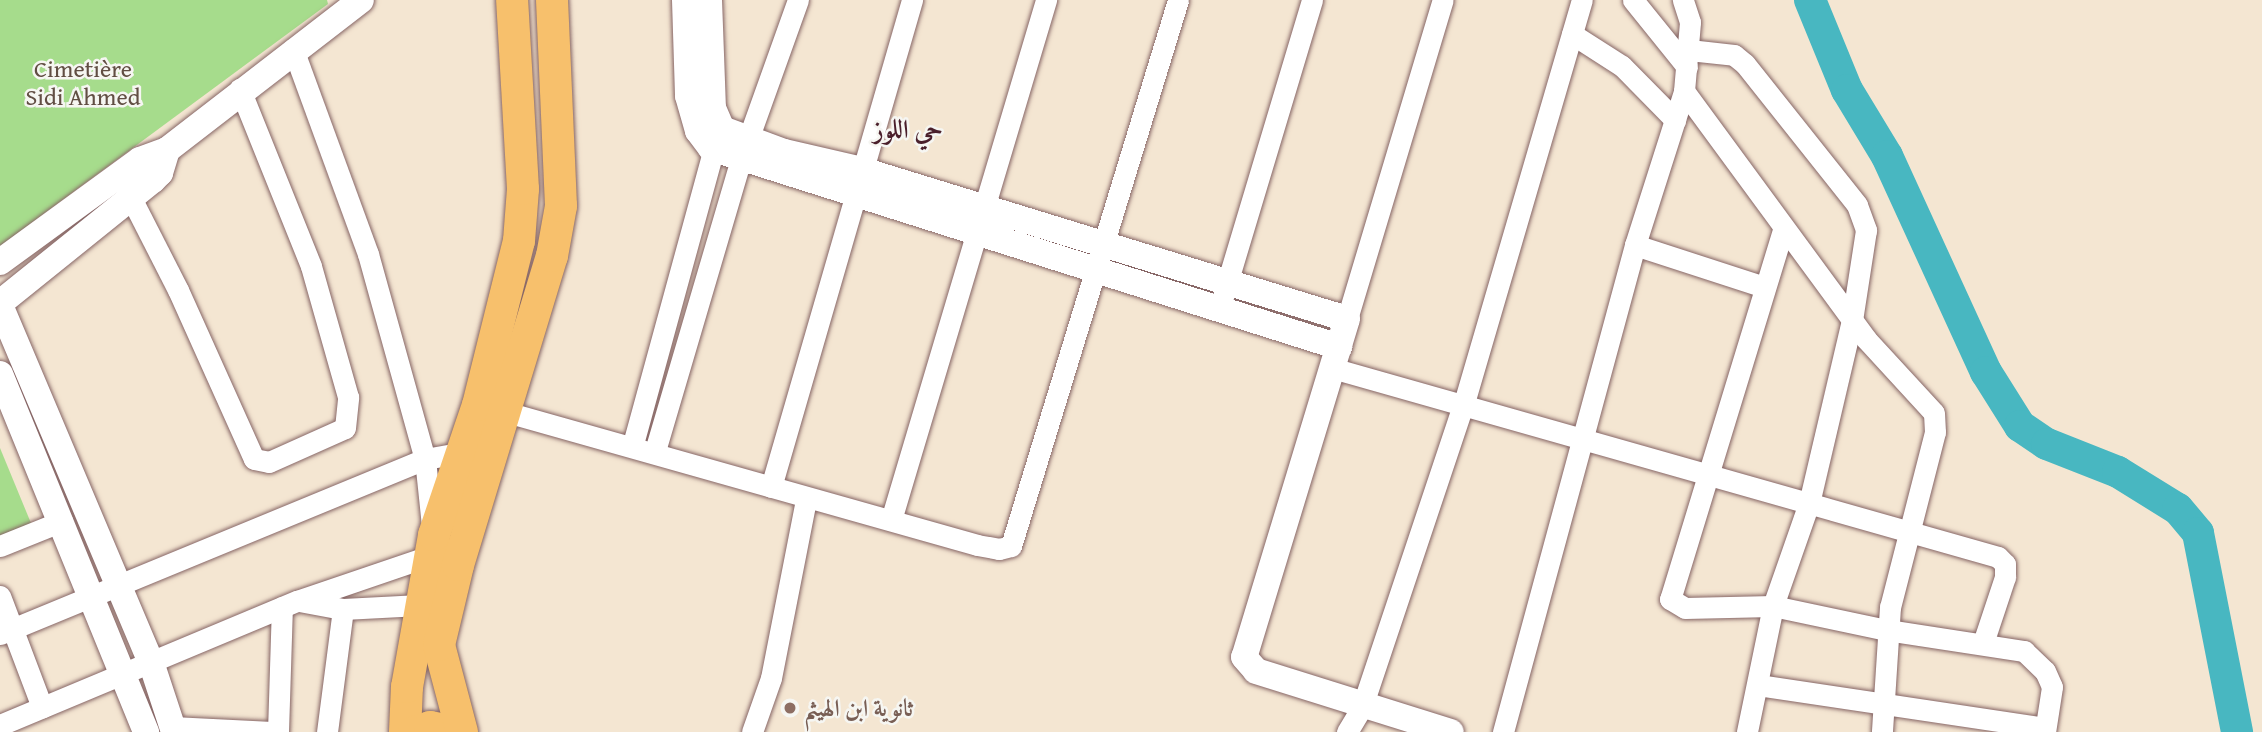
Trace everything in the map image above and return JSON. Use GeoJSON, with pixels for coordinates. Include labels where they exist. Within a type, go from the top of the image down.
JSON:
{"type":"FeatureCollection","features":[{"type":"Feature","properties":{"kind":"main road"},"geometry":{"type":"LineString","coordinates":[[462,732],[439,645],[441,552],[458,453],[492,408],[522,209],[512,0]]}},
{"type":"Feature","properties":{"kind":"main road"},"geometry":{"type":"LineString","coordinates":[[405,732],[420,606],[492,408],[552,256],[561,206],[552,0]]}},
{"type":"Feature","properties":{"kind":"main road"},"geometry":{"type":"LineString","coordinates":[[522,209],[561,206]]}},
{"type":"Feature","properties":{"kind":"main road"},"geometry":{"type":"LineString","coordinates":[[414,732],[430,727],[456,732]]}},
{"type":"Feature","properties":{"kind":"street"},"geometry":{"type":"LineString","coordinates":[[0,262],[52,224],[125,186],[160,173],[167,150],[240,89],[361,0]]}},
{"type":"Feature","properties":{"kind":"street"},"geometry":{"type":"LineString","coordinates":[[685,0],[688,96],[698,131],[781,162],[858,182],[982,220],[1103,243],[1347,319]]}},
{"type":"Feature","properties":{"kind":"street"},"geometry":{"type":"LineString","coordinates":[[634,444],[716,138],[709,0]]}},
{"type":"Feature","properties":{"kind":"street"},"geometry":{"type":"LineString","coordinates":[[654,451],[745,150],[798,0]]}},
{"type":"Feature","properties":{"kind":"street"},"geometry":{"type":"LineString","coordinates":[[771,487],[912,0]]}},
{"type":"Feature","properties":{"kind":"street"},"geometry":{"type":"LineString","coordinates":[[891,520],[1046,0]]}},
{"type":"Feature","properties":{"kind":"street"},"geometry":{"type":"LineString","coordinates":[[492,408],[634,444],[806,499],[990,548],[1011,546],[1178,0]]}},
{"type":"Feature","properties":{"kind":"street"},"geometry":{"type":"LineString","coordinates":[[1219,310],[1312,0]]}},
{"type":"Feature","properties":{"kind":"street"},"geometry":{"type":"LineString","coordinates":[[1441,731],[1256,671],[1247,663],[1243,651],[1336,358],[1443,0]]}},
{"type":"Feature","properties":{"kind":"street"},"geometry":{"type":"LineString","coordinates":[[1347,732],[1362,707],[1464,403],[1582,0]]}},
{"type":"Feature","properties":{"kind":"street"},"geometry":{"type":"LineString","coordinates":[[1633,0],[1688,59]]}},
{"type":"Feature","properties":{"kind":"street"},"geometry":{"type":"LineString","coordinates":[[1503,732],[1635,245],[1684,92],[1690,23],[1683,0]]}},
{"type":"Feature","properties":{"kind":"street"},"geometry":{"type":"LineString","coordinates":[[1572,34],[1622,66],[1675,120]]}},
{"type":"Feature","properties":{"kind":"street"},"geometry":{"type":"LineString","coordinates":[[0,725],[289,604],[441,552],[425,459],[368,254],[293,49]]}},
{"type":"Feature","properties":{"kind":"street"},"geometry":{"type":"LineString","coordinates":[[1688,59],[1734,55],[1745,64],[1857,205],[1866,230],[1852,320],[1809,503],[1773,606],[1747,732]]}},
{"type":"Feature","properties":{"kind":"street"},"geometry":{"type":"LineString","coordinates":[[125,186],[178,290],[254,459],[269,462],[345,428],[348,397],[311,266],[240,89]]}},
{"type":"Feature","properties":{"kind":"street"},"geometry":{"type":"LineString","coordinates":[[1684,92],[1783,230],[1852,320],[1934,413],[1934,432],[1907,531],[1887,630],[1882,732]]}},
{"type":"Feature","properties":{"kind":"street"},"geometry":{"type":"LineString","coordinates":[[125,186],[68,248],[0,304],[151,662],[173,729],[275,732],[289,604]]}},
{"type":"Feature","properties":{"kind":"street"},"geometry":{"type":"LineString","coordinates":[[982,220],[1097,270],[1219,310],[1336,358],[1464,403],[1998,557],[2005,564],[1983,643]]}},
{"type":"Feature","properties":{"kind":"street"},"geometry":{"type":"LineString","coordinates":[[52,224],[68,248]]}},
{"type":"Feature","properties":{"kind":"street"},"geometry":{"type":"LineString","coordinates":[[1758,685],[1884,701],[2045,730],[2052,687],[2045,671],[2024,650],[1887,630],[1773,606],[1685,608],[1670,600],[1783,230]]}},
{"type":"Feature","properties":{"kind":"street"},"geometry":{"type":"LineString","coordinates":[[1635,245],[1764,287]]}},
{"type":"Feature","properties":{"kind":"street"},"geometry":{"type":"LineString","coordinates":[[653,366],[679,372]]}},
{"type":"Feature","properties":{"kind":"street"},"geometry":{"type":"LineString","coordinates":[[0,374],[38,461],[146,732]]}},
{"type":"Feature","properties":{"kind":"street"},"geometry":{"type":"LineString","coordinates":[[38,461],[62,451]]}},
{"type":"Feature","properties":{"kind":"street"},"geometry":{"type":"LineString","coordinates":[[6,631],[93,598],[425,459],[458,453]]}},
{"type":"Feature","properties":{"kind":"street"},"geometry":{"type":"LineString","coordinates":[[752,732],[771,678],[806,499]]}},
{"type":"Feature","properties":{"kind":"street"},"geometry":{"type":"LineString","coordinates":[[0,546],[62,521]]}},
{"type":"Feature","properties":{"kind":"street"},"geometry":{"type":"LineString","coordinates":[[0,597],[6,631],[42,707]]}},
{"type":"Feature","properties":{"kind":"street"},"geometry":{"type":"LineString","coordinates":[[289,604],[343,609],[420,606]]}},
{"type":"Feature","properties":{"kind":"street"},"geometry":{"type":"LineString","coordinates":[[327,732],[343,609]]}},
{"type":"Feature","properties":{"kind":"green space","name":"Cimetière Sidi Ahmed"},"geometry":{"type":"Polygon","coordinates":[[[0,0],[327,0],[328,4],[0,246],[0,0]]]}},
{"type":"Feature","properties":{"kind":"green space"},"geometry":{"type":"Polygon","coordinates":[[[0,448],[33,528],[0,542],[0,448]]]}},
{"type":"Feature","properties":{"kind":"waterway"},"geometry":{"type":"LineString","coordinates":[[1810,0],[1847,90],[1887,156],[1986,372],[2020,426],[2047,444],[2118,472],[2178,509],[2198,533],[2237,732]]}},
{"type":"Feature","properties":{"kind":"place","name":"ثانوية ابن الهيثم"},"geometry":{"type":"Point","coordinates":[790,708]}},
{"type":"Feature","properties":{"kind":"district","name":"حي اللوز"},"geometry":{"type":"Point","coordinates":[908,129]}}]}
